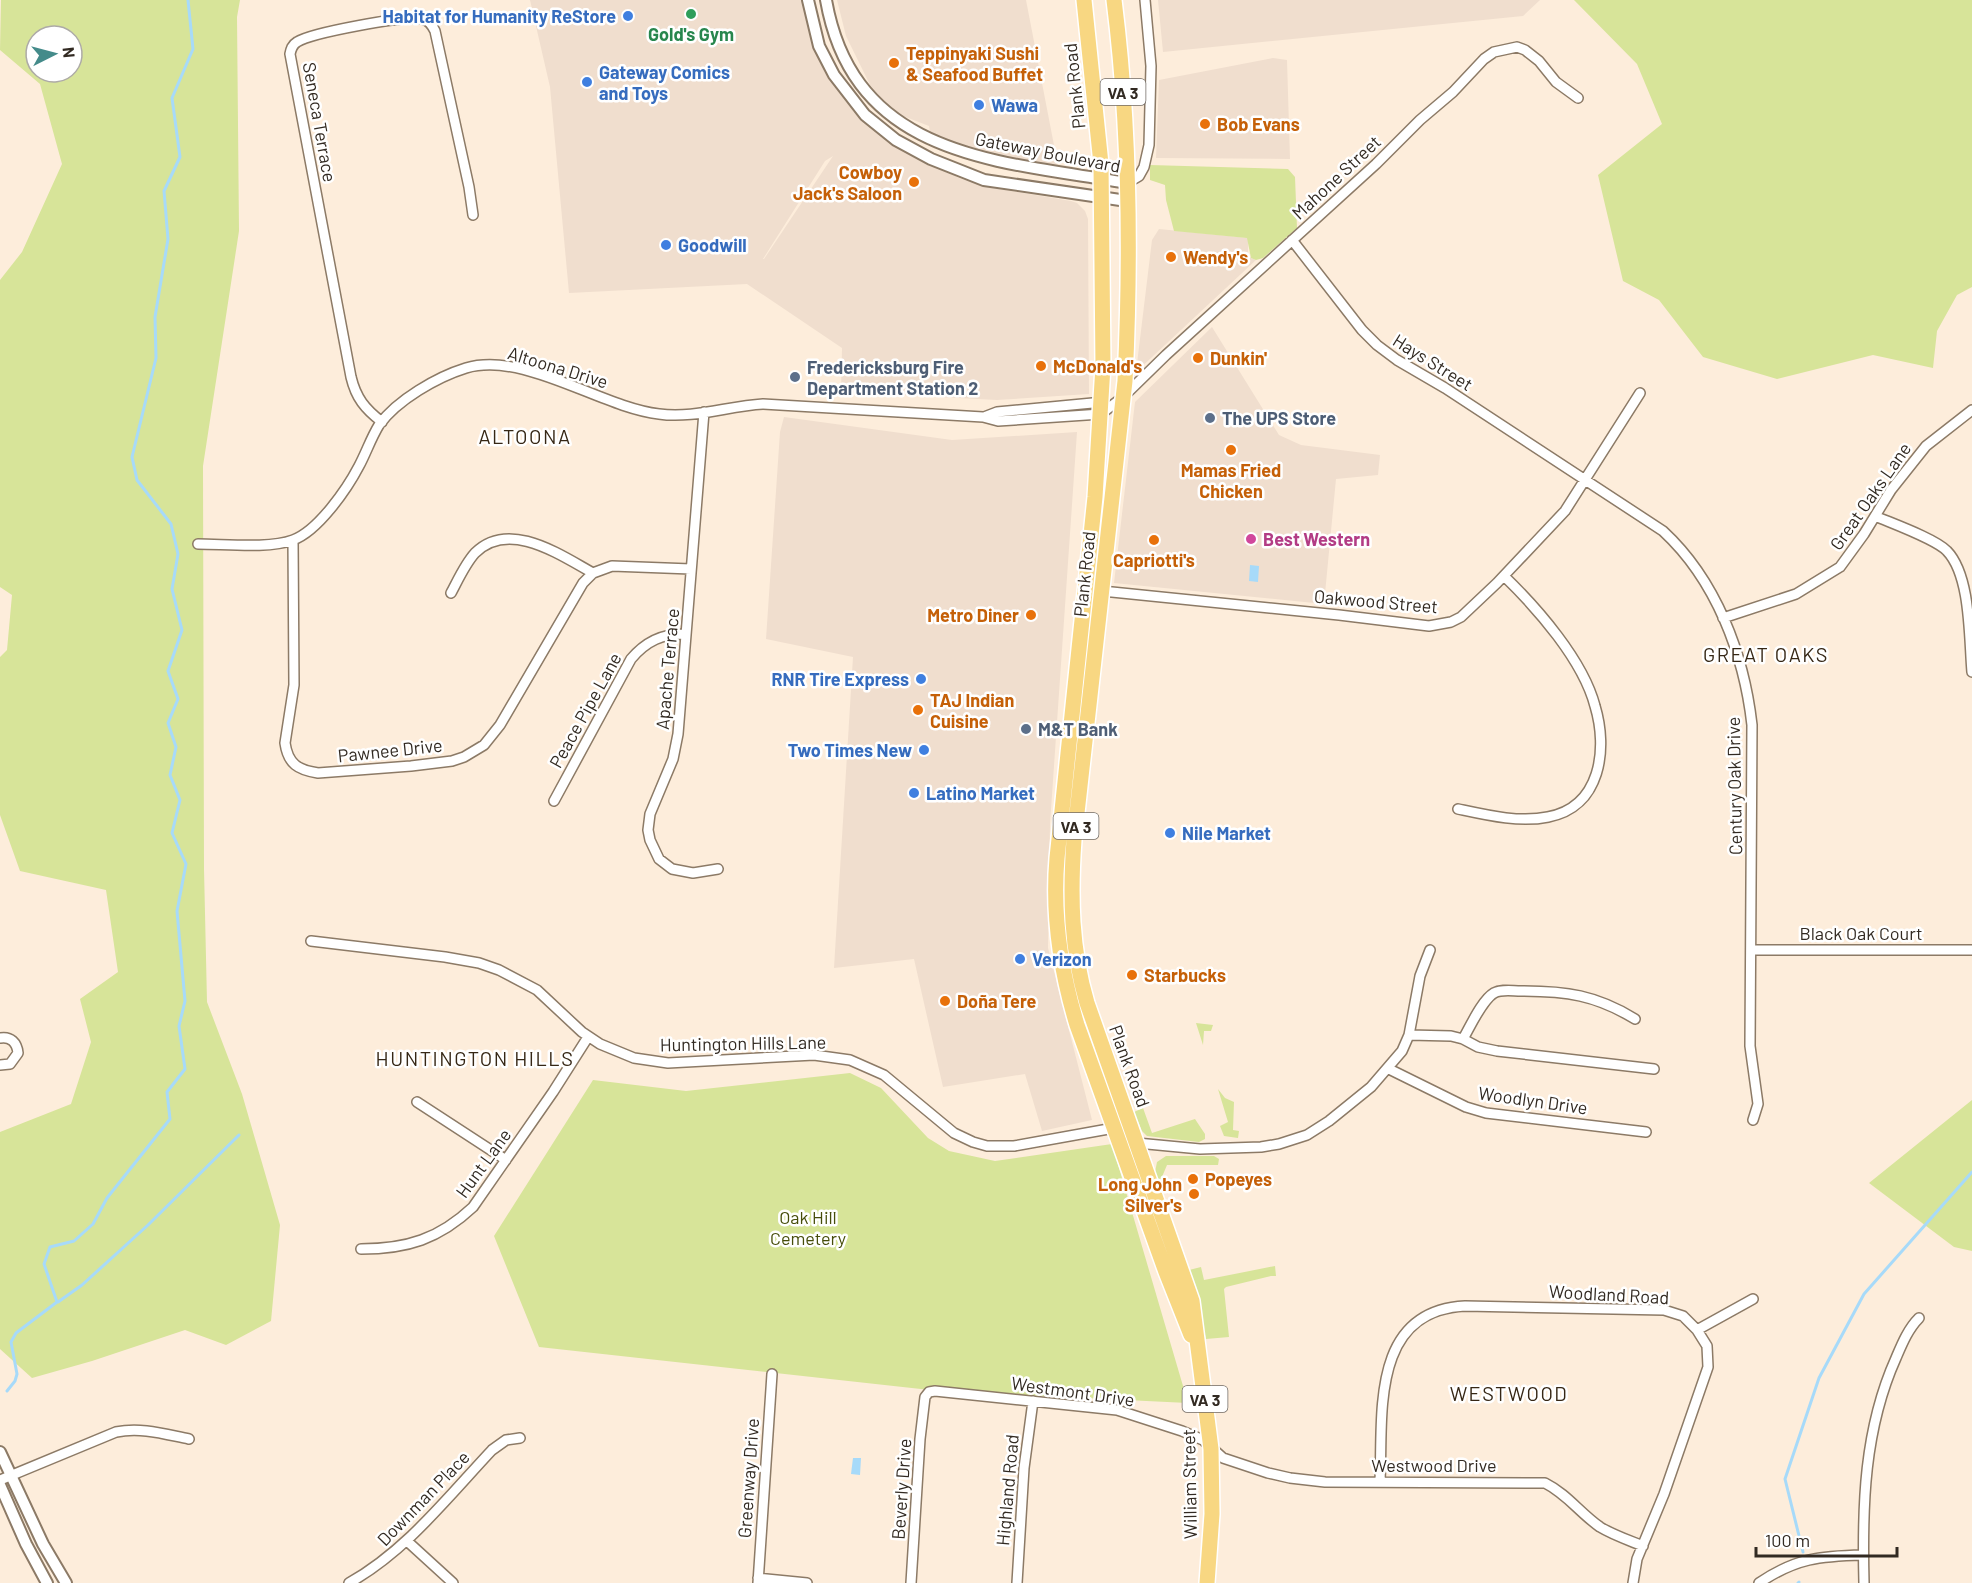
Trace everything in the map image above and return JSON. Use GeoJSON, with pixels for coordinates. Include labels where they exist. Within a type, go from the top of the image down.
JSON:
{"type":"FeatureCollection","features":[{"type":"Feature","properties":{"kind":"highway","name":"Plank Road"},"geometry":{"type":"LineString","coordinates":[[1084,0],[1101,179],[1100,260],[1103,336],[1101,408],[1095,497],[1055,877],[1056,930],[1060,962],[1071,1007],[1114,1128]]}},
{"type":"Feature","properties":{"kind":"highway","name":"Plank Road"},"geometry":{"type":"LineString","coordinates":[[1114,0],[1128,183],[1128,312],[1123,397],[1072,871],[1072,927],[1085,996],[1137,1143]]}},
{"type":"Feature","properties":{"kind":"highway"},"geometry":{"type":"LineString","coordinates":[[1081,628],[1087,647],[1095,653]]}},
{"type":"Feature","properties":{"kind":"highway"},"geometry":{"type":"LineString","coordinates":[[1076,677],[1084,682],[1089,710]]}},
{"type":"Feature","properties":{"kind":"highway","name":"William Street"},"geometry":{"type":"LineString","coordinates":[[1114,1128],[1170,1282],[1197,1348]]}},
{"type":"Feature","properties":{"kind":"highway","name":"William Street"},"geometry":{"type":"LineString","coordinates":[[1137,1143],[1190,1292],[1211,1449],[1212,1514],[1207,1583]]}},
{"type":"Feature","properties":{"kind":"street","name":"Gateway Boulevard"},"geometry":{"type":"LineString","coordinates":[[808,0],[819,46],[834,75],[856,106],[888,135],[931,159],[984,180],[1127,201]]}},
{"type":"Feature","properties":{"kind":"street","name":"Gateway Boulevard"},"geometry":{"type":"LineString","coordinates":[[826,0],[831,26],[846,63],[868,95],[900,122],[931,140],[993,161],[1128,183]]}},
{"type":"Feature","properties":{"kind":"street"},"geometry":{"type":"LineString","coordinates":[[1128,183],[1139,176],[1144,167],[1149,145],[1151,66],[1145,0]]}},
{"type":"Feature","properties":{"kind":"street","name":"Seneca Terrace"},"geometry":{"type":"LineString","coordinates":[[382,422],[359,400],[351,377],[290,54],[293,45],[298,41],[326,33],[397,20],[420,18],[432,25],[469,187],[473,214]]}},
{"type":"Feature","properties":{"kind":"street","name":"Mahone Street"},"geometry":{"type":"LineString","coordinates":[[1123,397],[1376,164],[1420,120],[1453,92],[1484,58],[1494,52],[1517,47],[1525,50],[1539,61],[1556,82],[1578,98]]}},
{"type":"Feature","properties":{"kind":"street","name":"Hays Street"},"geometry":{"type":"LineString","coordinates":[[1292,240],[1362,330],[1377,345],[1585,480]]}},
{"type":"Feature","properties":{"kind":"street","name":"Altoona Drive"},"geometry":{"type":"LineString","coordinates":[[293,540],[311,529],[350,482],[382,422],[411,396],[430,384],[457,371],[482,365],[518,368],[657,414],[673,415],[738,405],[763,404],[983,417],[998,422],[1101,408]]}},
{"type":"Feature","properties":{"kind":"street","name":"Oakwood Street"},"geometry":{"type":"LineString","coordinates":[[1102,591],[1429,626],[1440,625],[1461,617],[1504,576],[1558,518],[1640,393]]}},
{"type":"Feature","properties":{"kind":"street"},"geometry":{"type":"LineString","coordinates":[[1101,408],[1123,397]]}},
{"type":"Feature","properties":{"kind":"street","name":"Great Oaks Lane"},"geometry":{"type":"LineString","coordinates":[[1723,618],[1796,594],[1840,567],[1892,490],[1926,446],[1972,410]]}},
{"type":"Feature","properties":{"kind":"street","name":"Apache Terrace"},"geometry":{"type":"LineString","coordinates":[[704,412],[677,741],[663,787],[650,814],[648,830],[659,859],[672,869],[693,873],[718,869]]}},
{"type":"Feature","properties":{"kind":"street","name":"Century Oak Drive"},"geometry":{"type":"LineString","coordinates":[[1585,480],[1663,531],[1692,562],[1723,618],[1746,685],[1753,751],[1750,1046],[1758,1104],[1754,1120]]}},
{"type":"Feature","properties":{"kind":"street"},"geometry":{"type":"LineString","coordinates":[[1875,516],[1946,550],[1958,571],[1966,598],[1972,672]]}},
{"type":"Feature","properties":{"kind":"street"},"geometry":{"type":"LineString","coordinates":[[450,592],[476,552],[485,546],[503,540],[516,539],[538,544],[593,573],[602,568],[620,566],[691,569]]}},
{"type":"Feature","properties":{"kind":"street"},"geometry":{"type":"LineString","coordinates":[[198,544],[250,545],[293,540]]}},
{"type":"Feature","properties":{"kind":"street","name":"Pawnee Drive"},"geometry":{"type":"LineString","coordinates":[[293,540],[294,685],[285,743],[286,750],[294,763],[303,771],[318,773],[442,762],[464,757],[476,751],[491,738],[500,725],[578,590],[593,573]]}},
{"type":"Feature","properties":{"kind":"street"},"geometry":{"type":"LineString","coordinates":[[1458,809],[1489,816],[1547,818],[1573,808],[1592,786],[1597,776],[1600,750],[1599,727],[1595,706],[1587,685],[1546,621],[1504,576]]}},
{"type":"Feature","properties":{"kind":"street","name":"Peace Pipe Lane"},"geometry":{"type":"LineString","coordinates":[[554,801],[631,659],[639,650],[656,639],[667,635],[686,634]]}},
{"type":"Feature","properties":{"kind":"street","name":"Huntington Hills Lane"},"geometry":{"type":"LineString","coordinates":[[311,941],[445,957],[479,963],[499,970],[537,990],[588,1037],[615,1050],[651,1062],[814,1055],[850,1060],[884,1075],[954,1133],[987,1146],[1014,1146],[1114,1128]]}},
{"type":"Feature","properties":{"kind":"street"},"geometry":{"type":"LineString","coordinates":[[1114,1128],[1137,1143],[1210,1148],[1261,1147],[1297,1139],[1329,1121],[1389,1069],[1402,1051],[1409,1035],[1420,976],[1430,950]]}},
{"type":"Feature","properties":{"kind":"street","name":"Black Oak Court"},"geometry":{"type":"LineString","coordinates":[[1750,950],[1972,950]]}},
{"type":"Feature","properties":{"kind":"street"},"geometry":{"type":"LineString","coordinates":[[1463,1039],[1491,995],[1502,991],[1566,992],[1610,1006],[1635,1019]]}},
{"type":"Feature","properties":{"kind":"street"},"geometry":{"type":"LineString","coordinates":[[1409,1035],[1451,1036],[1478,1047],[1497,1051],[1654,1069]]}},
{"type":"Feature","properties":{"kind":"street","name":"Hunt Lane"},"geometry":{"type":"LineString","coordinates":[[361,1249],[388,1248],[429,1238],[445,1230],[473,1207],[553,1092],[588,1037]]}},
{"type":"Feature","properties":{"kind":"street"},"geometry":{"type":"LineString","coordinates":[[0,1038],[16,1044],[18,1053],[14,1062],[0,1065]]}},
{"type":"Feature","properties":{"kind":"street","name":"Woodlyn Drive"},"geometry":{"type":"LineString","coordinates":[[1389,1069],[1466,1107],[1486,1113],[1646,1132]]}},
{"type":"Feature","properties":{"kind":"street"},"geometry":{"type":"LineString","coordinates":[[417,1102],[506,1160]]}},
{"type":"Feature","properties":{"kind":"street"},"geometry":{"type":"LineString","coordinates":[[1633,1583],[1637,1559],[1664,1494],[1706,1378],[1707,1346],[1697,1330],[1753,1299]]}},
{"type":"Feature","properties":{"kind":"street","name":"Woodland Road"},"geometry":{"type":"LineString","coordinates":[[1380,1481],[1384,1382],[1388,1364],[1403,1336],[1431,1314],[1444,1309],[1465,1306],[1664,1310],[1683,1317],[1697,1330]]}},
{"type":"Feature","properties":{"kind":"street"},"geometry":{"type":"LineString","coordinates":[[1864,1583],[1865,1484],[1875,1414],[1895,1360],[1919,1318]]}},
{"type":"Feature","properties":{"kind":"street","name":"Greenway Drive"},"geometry":{"type":"LineString","coordinates":[[758,1580],[772,1374]]}},
{"type":"Feature","properties":{"kind":"street","name":"Westmont Drive"},"geometry":{"type":"LineString","coordinates":[[925,1397],[929,1392],[935,1390],[1117,1410],[1203,1440],[1211,1449]]}},
{"type":"Feature","properties":{"kind":"street","name":"Beverly Drive"},"geometry":{"type":"LineString","coordinates":[[911,1583],[920,1439],[925,1397]]}},
{"type":"Feature","properties":{"kind":"street","name":"Highland Road"},"geometry":{"type":"LineString","coordinates":[[1017,1583],[1024,1468],[1033,1401]]}},
{"type":"Feature","properties":{"kind":"street"},"geometry":{"type":"LineString","coordinates":[[5,1478],[116,1432],[146,1431],[189,1439]]}},
{"type":"Feature","properties":{"kind":"street","name":"Downman Place"},"geometry":{"type":"LineString","coordinates":[[349,1583],[384,1561],[407,1541],[492,1450],[506,1440],[520,1438]]}},
{"type":"Feature","properties":{"kind":"street","name":"Westwood Drive"},"geometry":{"type":"LineString","coordinates":[[1211,1449],[1223,1458],[1268,1473],[1325,1482],[1545,1483],[1560,1490],[1598,1525],[1643,1546]]}},
{"type":"Feature","properties":{"kind":"street"},"geometry":{"type":"LineString","coordinates":[[0,1452],[5,1478],[66,1583]]}},
{"type":"Feature","properties":{"kind":"street"},"geometry":{"type":"LineString","coordinates":[[0,1485],[26,1544],[47,1583]]}},
{"type":"Feature","properties":{"kind":"street"},"geometry":{"type":"LineString","coordinates":[[407,1541],[453,1583]]}},
{"type":"Feature","properties":{"kind":"street"},"geometry":{"type":"LineString","coordinates":[[1759,1583],[1780,1569],[1800,1562],[1833,1556],[1863,1555]]}},
{"type":"Feature","properties":{"kind":"street"},"geometry":{"type":"LineString","coordinates":[[758,1580],[807,1583]]}},
{"type":"Feature","properties":{"kind":"shaded area"},"geometry":{"type":"Polygon","coordinates":[[[530,0],[803,0],[807,22],[817,52],[834,86],[859,118],[888,142],[959,178],[987,187],[1071,201],[1077,203],[1085,211],[1088,219],[1089,394],[997,400],[841,392],[842,348],[747,284],[569,293],[550,87],[530,0]],[[833,156],[825,161],[764,259],[833,156]]]}},
{"type":"Feature","properties":{"kind":"shaded area"},"geometry":{"type":"Polygon","coordinates":[[[837,0],[1026,0],[1058,166],[995,156],[973,150],[938,137],[930,132],[929,126],[898,114],[873,91],[846,36],[837,0]]]}},
{"type":"Feature","properties":{"kind":"shaded area"},"geometry":{"type":"Polygon","coordinates":[[[1158,0],[1540,0],[1523,16],[1163,52],[1158,0]]]}},
{"type":"Feature","properties":{"kind":"shaded area"},"geometry":{"type":"Polygon","coordinates":[[[1273,58],[1287,60],[1290,159],[1156,158],[1159,80],[1273,58]]]}},
{"type":"Feature","properties":{"kind":"shaded area"},"geometry":{"type":"Polygon","coordinates":[[[1159,229],[1248,238],[1248,253],[1256,260],[1136,372],[1152,240],[1159,229]]]}},
{"type":"Feature","properties":{"kind":"shaded area"},"geometry":{"type":"Polygon","coordinates":[[[1212,327],[1279,435],[1301,445],[1380,455],[1378,475],[1336,479],[1324,604],[1114,583],[1135,402],[1212,327]]]}},
{"type":"Feature","properties":{"kind":"shaded area"},"geometry":{"type":"Polygon","coordinates":[[[784,417],[952,440],[1077,432],[1050,824],[1048,948],[1092,1120],[1042,1131],[1025,1074],[943,1087],[914,959],[834,968],[853,657],[766,639],[780,432],[784,417]]]}},
{"type":"Feature","properties":{"kind":"green space"},"geometry":{"type":"Polygon","coordinates":[[[1,0],[240,0],[237,17],[239,231],[203,466],[204,869],[207,1002],[242,1094],[280,1225],[271,1321],[226,1345],[185,1330],[32,1378],[0,1349],[0,1132],[71,1104],[91,1042],[80,999],[118,972],[106,890],[20,871],[0,815],[0,657],[7,650],[12,595],[0,587],[0,280],[22,252],[62,164],[40,84],[84,84],[84,24],[24,24],[24,70],[0,50],[1,0]]]}},
{"type":"Feature","properties":{"kind":"green space"},"geometry":{"type":"Polygon","coordinates":[[[1574,0],[1972,0],[1972,287],[1957,295],[1937,331],[1933,368],[1873,355],[1777,379],[1703,357],[1659,300],[1623,281],[1598,175],[1662,124],[1637,64],[1574,0]]]}},
{"type":"Feature","properties":{"kind":"green space"},"geometry":{"type":"Polygon","coordinates":[[[1150,165],[1288,169],[1295,177],[1297,228],[1263,258],[1256,260],[1251,258],[1247,238],[1174,231],[1166,200],[1165,185],[1150,180],[1150,165]]]}},
{"type":"Feature","properties":{"kind":"green space"},"geometry":{"type":"Polygon","coordinates":[[[1196,1023],[1213,1025],[1211,1031],[1204,1031],[1203,1045],[1196,1023]]]}},
{"type":"Feature","properties":{"kind":"green space","name":"Oak Hill Cemetery"},"geometry":{"type":"Polygon","coordinates":[[[850,1073],[881,1088],[928,1138],[949,1151],[995,1161],[1112,1144],[1188,1403],[939,1391],[539,1347],[494,1236],[593,1080],[686,1091],[850,1073]]]}},
{"type":"Feature","properties":{"kind":"green space"},"geometry":{"type":"Polygon","coordinates":[[[1218,1089],[1225,1098],[1234,1102],[1233,1130],[1239,1131],[1238,1138],[1224,1136],[1220,1126],[1228,1122],[1218,1089]]]}},
{"type":"Feature","properties":{"kind":"green space"},"geometry":{"type":"Polygon","coordinates":[[[1972,1100],[1972,1251],[1954,1247],[1869,1183],[1972,1100]]]}},
{"type":"Feature","properties":{"kind":"green space"},"geometry":{"type":"Polygon","coordinates":[[[1143,1108],[1152,1133],[1195,1119],[1205,1134],[1205,1139],[1199,1142],[1147,1136],[1142,1131],[1134,1112],[1143,1108]]]}},
{"type":"Feature","properties":{"kind":"green space"},"geometry":{"type":"Polygon","coordinates":[[[1166,1156],[1214,1156],[1219,1159],[1218,1165],[1167,1165],[1159,1184],[1155,1172],[1157,1162],[1166,1156]]]}},
{"type":"Feature","properties":{"kind":"green space"},"geometry":{"type":"Polygon","coordinates":[[[1275,1266],[1276,1276],[1224,1289],[1229,1337],[1206,1339],[1189,1270],[1201,1267],[1204,1280],[1275,1266]]]}},
{"type":"Feature","properties":{"kind":"water"},"geometry":{"type":"Polygon","coordinates":[[[1250,565],[1259,566],[1258,582],[1249,581],[1250,565]]]}},
{"type":"Feature","properties":{"kind":"water"},"geometry":{"type":"Polygon","coordinates":[[[853,1458],[861,1458],[860,1475],[851,1474],[853,1458]]]}},
{"type":"Feature","properties":{"kind":"waterway"},"geometry":{"type":"LineString","coordinates":[[7,1391],[15,1381],[17,1374],[11,1342],[16,1333],[57,1302],[44,1264],[50,1247],[74,1241],[93,1224],[107,1198],[170,1119],[167,1092],[185,1069],[179,1026],[185,1001],[177,911],[186,864],[172,833],[180,800],[170,775],[176,747],[168,723],[178,699],[168,671],[182,630],[172,589],[178,554],[171,524],[137,480],[132,457],[156,358],[155,317],[168,239],[164,191],[180,157],[172,98],[193,49],[188,0]]}},
{"type":"Feature","properties":{"kind":"waterway"},"geometry":{"type":"LineString","coordinates":[[58,1302],[82,1285],[148,1225],[239,1135]]}},
{"type":"Feature","properties":{"kind":"waterway"},"geometry":{"type":"LineString","coordinates":[[1803,1552],[1785,1479],[1819,1378],[1864,1294],[1972,1172]]}},
{"type":"Feature","properties":{"kind":"place","name":"Gold's Gym"},"geometry":{"type":"Point","coordinates":[691,14]}},
{"type":"Feature","properties":{"kind":"place","name":"Habitat for Humanity ReStore"},"geometry":{"type":"Point","coordinates":[628,16]}},
{"type":"Feature","properties":{"kind":"place","name":"Teppinyaki Sushi & Seafood Buffet"},"geometry":{"type":"Point","coordinates":[894,63]}},
{"type":"Feature","properties":{"kind":"place","name":"Gateway Comics and Toys"},"geometry":{"type":"Point","coordinates":[587,82]}},
{"type":"Feature","properties":{"kind":"place","name":"Wawa"},"geometry":{"type":"Point","coordinates":[979,105]}},
{"type":"Feature","properties":{"kind":"place","name":"Bob Evans"},"geometry":{"type":"Point","coordinates":[1205,124]}},
{"type":"Feature","properties":{"kind":"place","name":"Cowboy Jack's Saloon"},"geometry":{"type":"Point","coordinates":[914,182]}},
{"type":"Feature","properties":{"kind":"place","name":"Goodwill"},"geometry":{"type":"Point","coordinates":[666,245]}},
{"type":"Feature","properties":{"kind":"place","name":"Wendy's"},"geometry":{"type":"Point","coordinates":[1171,257]}},
{"type":"Feature","properties":{"kind":"place","name":"Dunkin'"},"geometry":{"type":"Point","coordinates":[1198,358]}},
{"type":"Feature","properties":{"kind":"place","name":"McDonald's"},"geometry":{"type":"Point","coordinates":[1041,366]}},
{"type":"Feature","properties":{"kind":"place","name":"Fredericksburg Fire Department Station 2"},"geometry":{"type":"Point","coordinates":[795,377]}},
{"type":"Feature","properties":{"kind":"place","name":"The UPS Store"},"geometry":{"type":"Point","coordinates":[1210,418]}},
{"type":"Feature","properties":{"kind":"place","name":"Mamas Fried Chicken"},"geometry":{"type":"Point","coordinates":[1231,450]}},
{"type":"Feature","properties":{"kind":"place","name":"Best Western"},"geometry":{"type":"Point","coordinates":[1251,539]}},
{"type":"Feature","properties":{"kind":"place","name":"Capriotti's"},"geometry":{"type":"Point","coordinates":[1154,540]}},
{"type":"Feature","properties":{"kind":"place","name":"Metro Diner"},"geometry":{"type":"Point","coordinates":[1031,615]}},
{"type":"Feature","properties":{"kind":"place","name":"RNR Tire Express"},"geometry":{"type":"Point","coordinates":[921,679]}},
{"type":"Feature","properties":{"kind":"place","name":"TAJ Indian Cuisine"},"geometry":{"type":"Point","coordinates":[918,710]}},
{"type":"Feature","properties":{"kind":"place","name":"M&T Bank"},"geometry":{"type":"Point","coordinates":[1026,729]}},
{"type":"Feature","properties":{"kind":"place","name":"Two Times New"},"geometry":{"type":"Point","coordinates":[924,750]}},
{"type":"Feature","properties":{"kind":"place","name":"Latino Market"},"geometry":{"type":"Point","coordinates":[914,793]}},
{"type":"Feature","properties":{"kind":"place","name":"Nile Market"},"geometry":{"type":"Point","coordinates":[1170,833]}},
{"type":"Feature","properties":{"kind":"place","name":"Verizon"},"geometry":{"type":"Point","coordinates":[1020,959]}},
{"type":"Feature","properties":{"kind":"place","name":"Starbucks"},"geometry":{"type":"Point","coordinates":[1132,975]}},
{"type":"Feature","properties":{"kind":"place","name":"Doña Tere"},"geometry":{"type":"Point","coordinates":[945,1001]}},
{"type":"Feature","properties":{"kind":"place","name":"Popeyes"},"geometry":{"type":"Point","coordinates":[1193,1179]}},
{"type":"Feature","properties":{"kind":"place","name":"Long John Silver's"},"geometry":{"type":"Point","coordinates":[1194,1194]}},
{"type":"Feature","properties":{"kind":"district","name":"ALTOONA"},"geometry":{"type":"Point","coordinates":[525,436]}},
{"type":"Feature","properties":{"kind":"district","name":"GREAT OAKS"},"geometry":{"type":"Point","coordinates":[1766,654]}},
{"type":"Feature","properties":{"kind":"district","name":"HUNTINGTON HILLS"},"geometry":{"type":"Point","coordinates":[475,1058]}},
{"type":"Feature","properties":{"kind":"district","name":"WESTWOOD"},"geometry":{"type":"Point","coordinates":[1509,1393]}}]}
